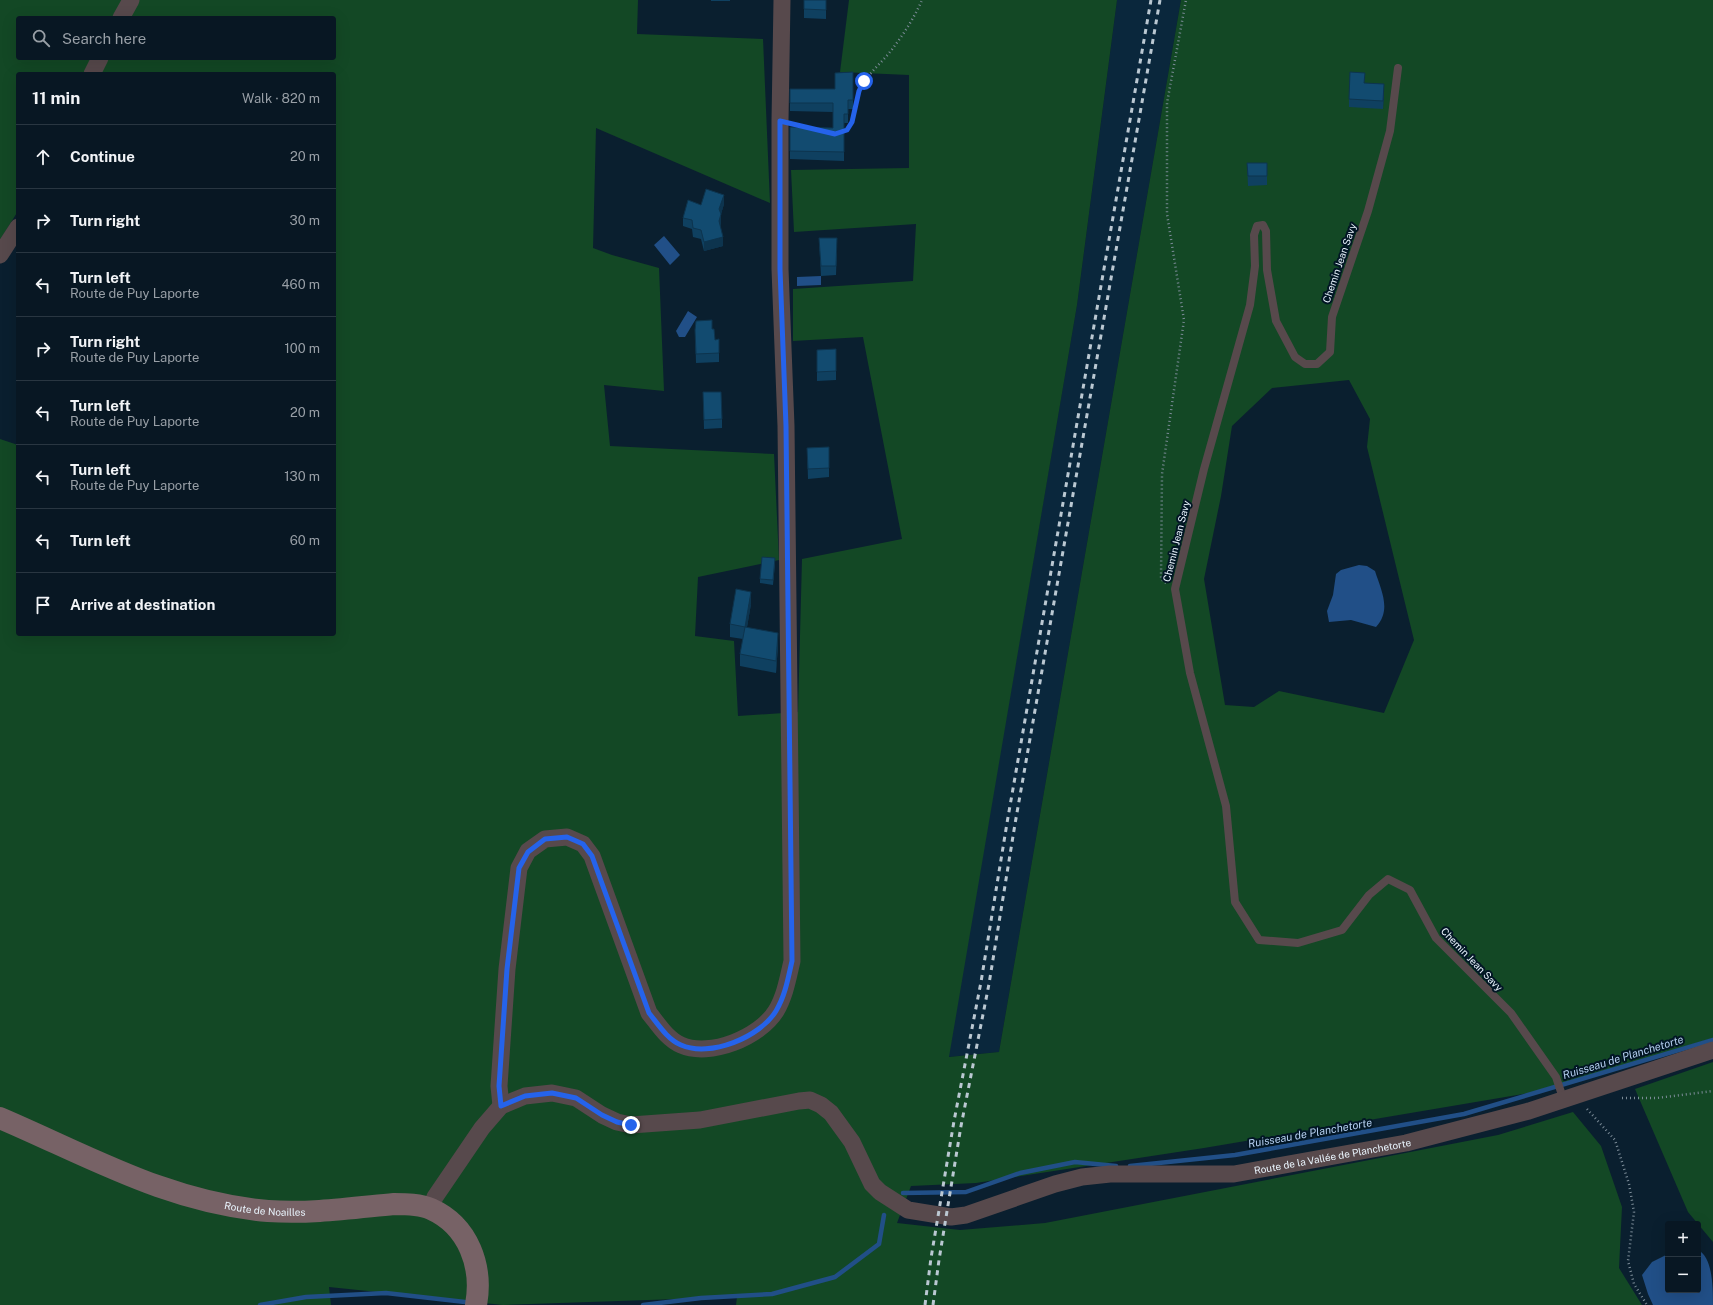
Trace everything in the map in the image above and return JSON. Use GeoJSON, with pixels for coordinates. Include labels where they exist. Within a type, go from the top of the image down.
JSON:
{"type":"FeatureCollection","features":[{"type":"Feature","properties":{"kind":"main road","name":"Route de Noailles"},"geometry":{"type":"LineString","coordinates":[[0,1118],[143,1182],[218,1203],[248,1208],[294,1212],[394,1204],[410,1204],[430,1209],[454,1225],[468,1243],[479,1279],[476,1305]]}},
{"type":"Feature","properties":{"kind":"street"},"geometry":{"type":"LineString","coordinates":[[122,16],[131,0]]}},
{"type":"Feature","properties":{"kind":"street"},"geometry":{"type":"LineString","coordinates":[[430,1209],[435,1197],[482,1128],[501,1106],[499,1086],[507,969],[519,868],[528,852],[545,839],[567,837],[583,844],[592,856],[649,1013],[661,1029],[681,1045],[695,1049],[709,1048],[725,1045],[752,1035],[765,1025],[776,1011],[785,992],[792,961],[786,426],[780,269],[782,0]]}},
{"type":"Feature","properties":{"kind":"street"},"geometry":{"type":"LineString","coordinates":[[93,72],[99,60]]}},
{"type":"Feature","properties":{"kind":"street"},"geometry":{"type":"LineString","coordinates":[[0,256],[16,230]]}},
{"type":"Feature","properties":{"kind":"street","name":"Route de la Vallée de Planchetorte"},"geometry":{"type":"LineString","coordinates":[[501,1106],[525,1096],[552,1093],[576,1098],[602,1115],[617,1122],[631,1125],[700,1120],[810,1100],[821,1105],[839,1122],[852,1142],[872,1184],[880,1192],[908,1210],[946,1217],[957,1217],[1082,1176],[1110,1174],[1234,1174],[1406,1143],[1529,1110],[1713,1050]]}},
{"type":"Feature","properties":{"kind":"lane","name":"Chemin Jean Savy"},"geometry":{"type":"LineString","coordinates":[[1398,68],[1390,131],[1368,211],[1332,317],[1330,352],[1317,364],[1305,364],[1295,357],[1276,321],[1267,270],[1266,231],[1263,225],[1257,226],[1254,235],[1254,266],[1250,305],[1204,470],[1175,589],[1190,673],[1226,806],[1235,902],[1259,940],[1298,943],[1342,930],[1369,895],[1388,879],[1410,890],[1436,938],[1511,1013],[1571,1096]]}},
{"type":"Feature","properties":{"kind":"path"},"geometry":{"type":"LineString","coordinates":[[835,134],[847,130],[852,122],[859,91],[864,81],[894,48],[922,0]]}},
{"type":"Feature","properties":{"kind":"path"},"geometry":{"type":"LineString","coordinates":[[1175,589],[1161,579],[1162,474],[1184,320],[1166,214],[1167,103],[1186,0]]}},
{"type":"Feature","properties":{"kind":"path"},"geometry":{"type":"LineString","coordinates":[[780,121],[817,129]]}},
{"type":"Feature","properties":{"kind":"path"},"geometry":{"type":"LineString","coordinates":[[1620,1098],[1658,1098],[1713,1091]]}},
{"type":"Feature","properties":{"kind":"path"},"geometry":{"type":"LineString","coordinates":[[1571,1096],[1597,1118],[1615,1140],[1630,1184],[1634,1212],[1628,1261],[1634,1284],[1647,1305]]}},
{"type":"Feature","properties":{"kind":"shaded area"},"geometry":{"type":"Polygon","coordinates":[[[1117,0],[1181,0],[999,1052],[948,1057],[1077,305],[1117,0]]]}},
{"type":"Feature","properties":{"kind":"green space"},"geometry":{"type":"Polygon","coordinates":[[[0,0],[638,0],[637,34],[763,39],[770,203],[596,128],[593,248],[659,268],[664,391],[604,385],[610,446],[774,454],[779,560],[698,577],[695,636],[734,641],[738,716],[798,712],[802,559],[902,539],[863,337],[793,341],[793,289],[913,281],[916,224],[794,232],[791,170],[909,168],[909,75],[840,72],[849,0],[1117,0],[1077,305],[949,1057],[999,1052],[1181,0],[1713,0],[1713,1038],[1529,1093],[1204,1148],[976,1183],[911,1186],[897,1223],[960,1230],[1045,1223],[1498,1135],[1573,1112],[1601,1146],[1622,1207],[1619,1268],[1642,1305],[736,1305],[737,1297],[503,1305],[329,1287],[331,1305],[0,1305],[0,439],[16,444],[16,636],[336,636],[336,72],[16,72],[16,214],[0,240],[0,0]],[[1349,380],[1272,388],[1232,426],[1221,496],[1204,579],[1225,705],[1254,707],[1279,691],[1384,713],[1414,640],[1367,447],[1370,419],[1349,380]]]}},
{"type":"Feature","properties":{"kind":"green space"},"geometry":{"type":"Polygon","coordinates":[[[1713,1062],[1713,1242],[1701,1228],[1701,1221],[1696,1221],[1688,1212],[1635,1089],[1713,1062]]]}},
{"type":"Feature","properties":{"kind":"water"},"geometry":{"type":"Polygon","coordinates":[[[664,236],[680,255],[670,265],[654,245],[664,236]]]}},
{"type":"Feature","properties":{"kind":"water"},"geometry":{"type":"Polygon","coordinates":[[[821,276],[821,285],[797,286],[797,277],[821,276]]]}},
{"type":"Feature","properties":{"kind":"water"},"geometry":{"type":"Polygon","coordinates":[[[688,311],[697,317],[685,337],[679,337],[676,331],[688,311]]]}},
{"type":"Feature","properties":{"kind":"water"},"geometry":{"type":"Polygon","coordinates":[[[1359,565],[1367,566],[1375,571],[1384,600],[1381,620],[1376,627],[1351,620],[1329,622],[1327,611],[1333,595],[1336,574],[1341,570],[1359,565]]]}},
{"type":"Feature","properties":{"kind":"water"},"geometry":{"type":"Polygon","coordinates":[[[1701,1252],[1707,1259],[1711,1274],[1713,1305],[1653,1305],[1642,1275],[1652,1262],[1665,1256],[1665,1293],[1701,1293],[1701,1252]]]}},
{"type":"Feature","properties":{"kind":"building"},"geometry":{"type":"Polygon","coordinates":[[[804,0],[826,0],[826,10],[804,9],[804,0]]]}},
{"type":"Feature","properties":{"kind":"building"},"geometry":{"type":"Polygon","coordinates":[[[853,72],[853,100],[848,100],[848,114],[844,114],[844,152],[790,151],[790,127],[833,128],[833,103],[790,103],[790,89],[835,89],[835,73],[853,72]]]}},
{"type":"Feature","properties":{"kind":"building"},"geometry":{"type":"Polygon","coordinates":[[[1350,72],[1365,73],[1364,83],[1384,84],[1383,101],[1349,99],[1350,72]]]}},
{"type":"Feature","properties":{"kind":"building"},"geometry":{"type":"Polygon","coordinates":[[[1247,163],[1267,163],[1267,176],[1248,176],[1247,163]]]}},
{"type":"Feature","properties":{"kind":"building"},"geometry":{"type":"Polygon","coordinates":[[[706,189],[724,195],[719,209],[721,214],[719,221],[723,237],[704,242],[701,230],[693,228],[692,220],[683,218],[688,200],[701,205],[706,189]]]}},
{"type":"Feature","properties":{"kind":"building"},"geometry":{"type":"Polygon","coordinates":[[[819,238],[837,238],[836,266],[821,266],[819,238]]]}},
{"type":"Feature","properties":{"kind":"building"},"geometry":{"type":"Polygon","coordinates":[[[712,320],[712,329],[714,329],[715,340],[719,339],[719,353],[696,354],[696,321],[712,320]]]}},
{"type":"Feature","properties":{"kind":"building"},"geometry":{"type":"Polygon","coordinates":[[[836,349],[836,371],[817,372],[817,350],[836,349]]]}},
{"type":"Feature","properties":{"kind":"building"},"geometry":{"type":"Polygon","coordinates":[[[703,392],[721,392],[722,419],[704,420],[703,392]]]}},
{"type":"Feature","properties":{"kind":"building"},"geometry":{"type":"Polygon","coordinates":[[[829,447],[829,468],[808,469],[807,448],[829,447]]]}},
{"type":"Feature","properties":{"kind":"building"},"geometry":{"type":"Polygon","coordinates":[[[762,557],[775,558],[773,580],[760,579],[762,557]]]}},
{"type":"Feature","properties":{"kind":"building"},"geometry":{"type":"Polygon","coordinates":[[[736,589],[751,592],[745,627],[730,624],[736,589]]]}},
{"type":"Feature","properties":{"kind":"building"},"geometry":{"type":"Polygon","coordinates":[[[745,627],[778,633],[776,661],[740,654],[745,627]]]}},
{"type":"Feature","properties":{"kind":"waterway","name":"Ruisseau de Planchetorte"},"geometry":{"type":"LineString","coordinates":[[1130,1166],[1235,1155],[1464,1114],[1713,1040]]}},
{"type":"Feature","properties":{"kind":"waterway","name":"Ruisseau de Planchetorte"},"geometry":{"type":"LineString","coordinates":[[903,1193],[966,1192],[1020,1173],[1075,1162],[1116,1166]]}},
{"type":"Feature","properties":{"kind":"waterway","name":"Ruisseau de Planchetorte"},"geometry":{"type":"LineString","coordinates":[[643,1305],[701,1298],[772,1294],[835,1277],[879,1244],[884,1215]]}},
{"type":"Feature","properties":{"kind":"waterway","name":"Ruisseau de Planchetorte"},"geometry":{"type":"LineString","coordinates":[[260,1305],[306,1297],[386,1293],[465,1302]]}},
{"type":"Feature","properties":{"kind":"railway"},"geometry":{"type":"LineString","coordinates":[[925,1305],[931,1258],[954,1121],[981,982],[1007,823],[1151,0]]}},
{"type":"Feature","properties":{"kind":"railway"},"geometry":{"type":"LineString","coordinates":[[933,1305],[961,1126],[989,984],[1015,824],[1160,0]]}},
{"type":"Feature","properties":{"kind":"route"},"geometry":{"type":"LineString","coordinates":[[631,1125],[617,1122],[602,1115],[576,1098],[552,1093],[525,1096],[501,1106],[499,1086],[507,969],[519,868],[528,852],[545,839],[567,837],[583,844],[592,856],[649,1013],[661,1029],[672,1040],[681,1045],[695,1049],[725,1045],[752,1035],[765,1025],[776,1011],[785,992],[792,961],[786,426],[780,269],[780,121],[835,134],[847,130],[852,122],[859,91],[864,81]]}}]}
